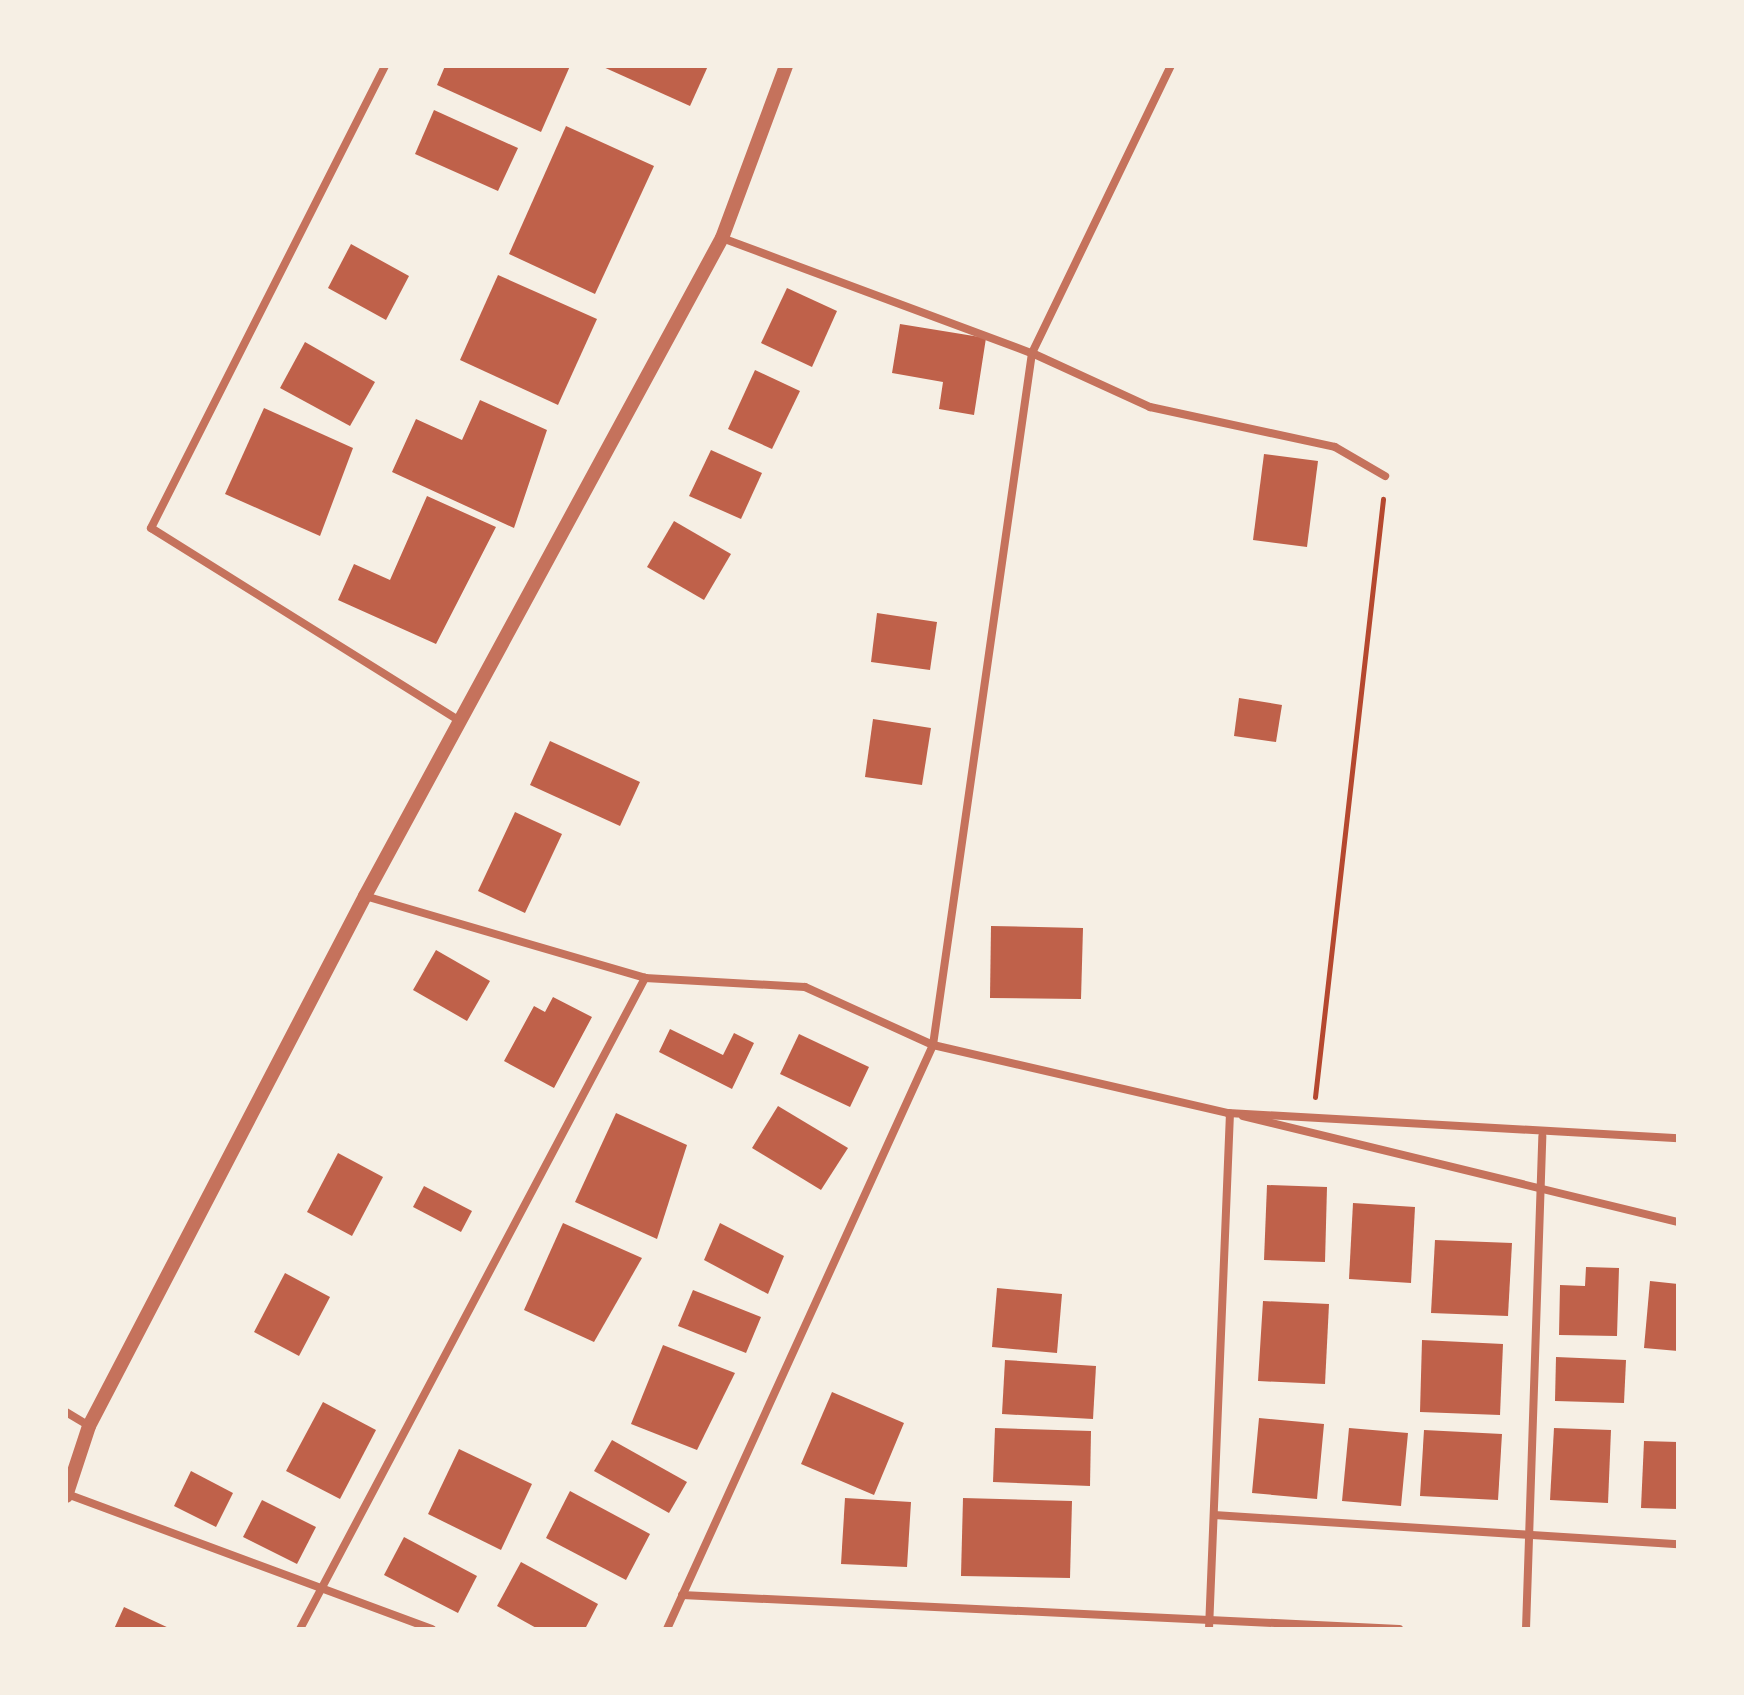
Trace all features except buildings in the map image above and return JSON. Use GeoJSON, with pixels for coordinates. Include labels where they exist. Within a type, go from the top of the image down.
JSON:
{"type":"FeatureCollection","features":[{"type":"Feature","properties":{"kind":"street"},"geometry":{"type":"LineString","coordinates":[[385,66],[151,528],[458,720]]}},
{"type":"Feature","properties":{"kind":"street"},"geometry":{"type":"LineString","coordinates":[[432,1629],[324,1584],[67,1495],[89,1426],[365,896],[722,238],[786,66]]}},
{"type":"Feature","properties":{"kind":"street"},"geometry":{"type":"LineString","coordinates":[[667,1629],[933,1045],[1032,353],[1171,66]]}},
{"type":"Feature","properties":{"kind":"street"},"geometry":{"type":"LineString","coordinates":[[722,238],[1032,353],[1150,407],[1335,447],[1385,476]]}},
{"type":"Feature","properties":{"kind":"street"},"geometry":{"type":"LineString","coordinates":[[365,896],[645,978],[805,987],[933,1045],[1540,1186],[1678,1222]]}},
{"type":"Feature","properties":{"kind":"street"},"geometry":{"type":"LineString","coordinates":[[300,1629],[645,978]]}},
{"type":"Feature","properties":{"kind":"street"},"geometry":{"type":"LineString","coordinates":[[1228,1113],[1313,1114],[1542,1136],[1678,1138]]}},
{"type":"Feature","properties":{"kind":"street"},"geometry":{"type":"LineString","coordinates":[[1210,1624],[1228,1113]]}},
{"type":"Feature","properties":{"kind":"street"},"geometry":{"type":"LineString","coordinates":[[1526,1629],[1542,1136]]}},
{"type":"Feature","properties":{"kind":"street"},"geometry":{"type":"LineString","coordinates":[[66,1412],[89,1426]]}},
{"type":"Feature","properties":{"kind":"street"},"geometry":{"type":"LineString","coordinates":[[1214,1515],[1527,1532],[1678,1544]]}},
{"type":"Feature","properties":{"kind":"street"},"geometry":{"type":"LineString","coordinates":[[682,1595],[1210,1624],[1399,1629]]}},
{"type":"Feature","properties":{"kind":"path"},"geometry":{"type":"LineString","coordinates":[[1313,1114],[1385,476]]}}]}
